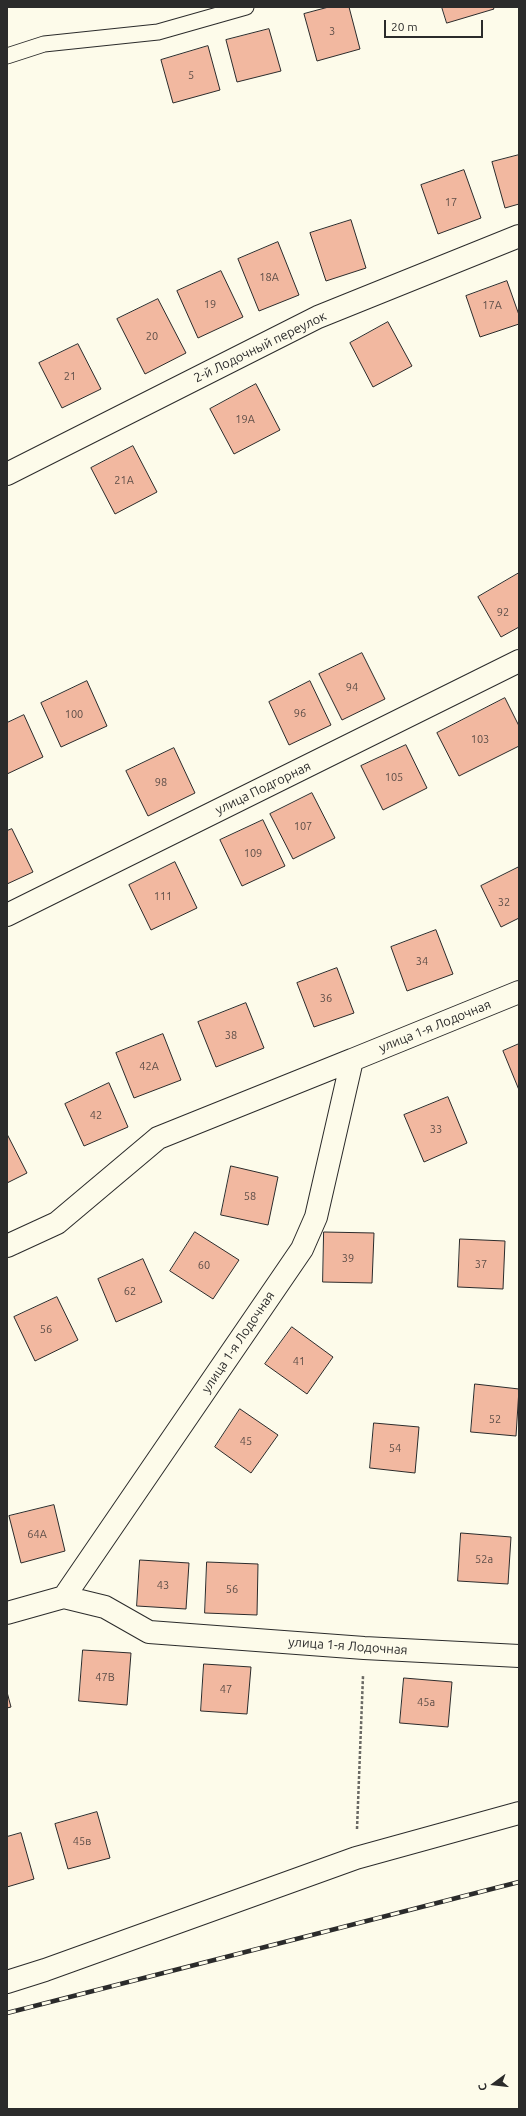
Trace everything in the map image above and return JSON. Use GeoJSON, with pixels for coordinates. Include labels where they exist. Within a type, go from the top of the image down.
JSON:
{"type":"FeatureCollection","features":[{"type":"Feature","properties":{"kind":"street","name":"2-й Лодочный переулок"},"geometry":{"type":"LineString","coordinates":[[7,474],[318,317],[519,236]]}},
{"type":"Feature","properties":{"kind":"street","name":"улица Подгорная"},"geometry":{"type":"LineString","coordinates":[[7,915],[519,661]]}},
{"type":"Feature","properties":{"kind":"street","name":"улица 1-я Лодочная"},"geometry":{"type":"LineString","coordinates":[[7,1246],[57,1223],[158,1138],[519,992]]}},
{"type":"Feature","properties":{"kind":"street","name":"улица 1-я Лодочная"},"geometry":{"type":"LineString","coordinates":[[64,1597],[302,1249],[316,1217],[352,1060]]}},
{"type":"Feature","properties":{"kind":"street","name":"улица 1-я Лодочная"},"geometry":{"type":"LineString","coordinates":[[7,1613],[64,1597],[105,1607],[149,1632],[364,1648],[519,1656]]}},
{"type":"Feature","properties":{"kind":"street"},"geometry":{"type":"LineString","coordinates":[[7,1982],[45,1970],[356,1858],[519,1813]]}},
{"type":"Feature","properties":{"kind":"lane"},"geometry":{"type":"LineString","coordinates":[[7,56],[44,44],[158,32],[246,7]]}},
{"type":"Feature","properties":{"kind":"path"},"geometry":{"type":"LineString","coordinates":[[356,1858],[364,1648]]}},
{"type":"Feature","properties":{"kind":"building"},"geometry":{"type":"Polygon","coordinates":[[[329,7],[349,7],[360,49],[317,61],[304,14],[329,7]]]}},
{"type":"Feature","properties":{"kind":"building"},"geometry":{"type":"Polygon","coordinates":[[[442,7],[493,7],[494,9],[447,23],[442,7]]]}},
{"type":"Feature","properties":{"kind":"building"},"geometry":{"type":"Polygon","coordinates":[[[269,29],[281,71],[237,82],[226,40],[269,29]]]}},
{"type":"Feature","properties":{"kind":"building"},"geometry":{"type":"Polygon","coordinates":[[[208,46],[220,90],[173,103],[161,60],[208,46]]]}},
{"type":"Feature","properties":{"kind":"building"},"geometry":{"type":"Polygon","coordinates":[[[519,155],[519,204],[505,208],[492,162],[519,155]]]}},
{"type":"Feature","properties":{"kind":"building"},"geometry":{"type":"Polygon","coordinates":[[[464,170],[481,218],[438,234],[421,185],[464,170]]]}},
{"type":"Feature","properties":{"kind":"building"},"geometry":{"type":"Polygon","coordinates":[[[351,220],[366,268],[326,281],[310,233],[351,220]]]}},
{"type":"Feature","properties":{"kind":"building"},"geometry":{"type":"Polygon","coordinates":[[[278,242],[299,295],[259,311],[238,259],[278,242]]]}},
{"type":"Feature","properties":{"kind":"building"},"geometry":{"type":"Polygon","coordinates":[[[221,271],[243,317],[198,338],[177,291],[221,271]]]}},
{"type":"Feature","properties":{"kind":"building"},"geometry":{"type":"Polygon","coordinates":[[[507,281],[519,315],[519,324],[480,337],[466,296],[507,281]]]}},
{"type":"Feature","properties":{"kind":"building"},"geometry":{"type":"Polygon","coordinates":[[[158,299],[186,353],[145,374],[117,319],[158,299]]]}},
{"type":"Feature","properties":{"kind":"building"},"geometry":{"type":"Polygon","coordinates":[[[388,322],[412,366],[373,387],[350,343],[388,322]]]}},
{"type":"Feature","properties":{"kind":"building"},"geometry":{"type":"Polygon","coordinates":[[[78,344],[101,389],[62,408],[39,363],[78,344]]]}},
{"type":"Feature","properties":{"kind":"building"},"geometry":{"type":"Polygon","coordinates":[[[256,384],[280,430],[234,454],[210,409],[256,384]]]}},
{"type":"Feature","properties":{"kind":"building"},"geometry":{"type":"Polygon","coordinates":[[[133,446],[157,492],[115,514],[91,468],[133,446]]]}},
{"type":"Feature","properties":{"kind":"building"},"geometry":{"type":"Polygon","coordinates":[[[519,573],[519,627],[501,637],[478,597],[519,573]]]}},
{"type":"Feature","properties":{"kind":"building"},"geometry":{"type":"Polygon","coordinates":[[[362,653],[385,699],[342,720],[319,674],[362,653]]]}},
{"type":"Feature","properties":{"kind":"building"},"geometry":{"type":"Polygon","coordinates":[[[87,681],[107,726],[61,747],[41,703],[87,681]]]}},
{"type":"Feature","properties":{"kind":"building"},"geometry":{"type":"Polygon","coordinates":[[[310,681],[331,725],[289,745],[269,702],[310,681]]]}},
{"type":"Feature","properties":{"kind":"building"},"geometry":{"type":"Polygon","coordinates":[[[505,698],[519,726],[519,746],[459,776],[437,733],[505,698]]]}},
{"type":"Feature","properties":{"kind":"building"},"geometry":{"type":"Polygon","coordinates":[[[24,715],[43,757],[7,774],[7,723],[24,715]]]}},
{"type":"Feature","properties":{"kind":"building"},"geometry":{"type":"Polygon","coordinates":[[[406,745],[427,788],[383,810],[361,766],[406,745]]]}},
{"type":"Feature","properties":{"kind":"building"},"geometry":{"type":"Polygon","coordinates":[[[174,748],[195,793],[148,816],[126,771],[174,748]]]}},
{"type":"Feature","properties":{"kind":"building"},"geometry":{"type":"Polygon","coordinates":[[[312,793],[335,838],[293,859],[270,814],[312,793]]]}},
{"type":"Feature","properties":{"kind":"building"},"geometry":{"type":"Polygon","coordinates":[[[263,820],[285,866],[242,886],[220,840],[263,820]]]}},
{"type":"Feature","properties":{"kind":"building"},"geometry":{"type":"Polygon","coordinates":[[[12,829],[33,872],[7,884],[7,831],[12,829]]]}},
{"type":"Feature","properties":{"kind":"building"},"geometry":{"type":"Polygon","coordinates":[[[175,862],[197,908],[151,930],[129,885],[175,862]]]}},
{"type":"Feature","properties":{"kind":"building"},"geometry":{"type":"Polygon","coordinates":[[[519,867],[519,918],[501,927],[481,886],[519,867]]]}},
{"type":"Feature","properties":{"kind":"building"},"geometry":{"type":"Polygon","coordinates":[[[436,930],[453,974],[407,991],[391,947],[436,930]]]}},
{"type":"Feature","properties":{"kind":"building"},"geometry":{"type":"Polygon","coordinates":[[[337,968],[354,1013],[314,1027],[297,983],[337,968]]]}},
{"type":"Feature","properties":{"kind":"building"},"geometry":{"type":"Polygon","coordinates":[[[246,1003],[264,1048],[216,1067],[198,1022],[246,1003]]]}},
{"type":"Feature","properties":{"kind":"building"},"geometry":{"type":"Polygon","coordinates":[[[163,1034],[181,1080],[134,1098],[116,1053],[163,1034]]]}},
{"type":"Feature","properties":{"kind":"building"},"geometry":{"type":"Polygon","coordinates":[[[519,1044],[519,1090],[503,1051],[519,1044]]]}},
{"type":"Feature","properties":{"kind":"building"},"geometry":{"type":"Polygon","coordinates":[[[109,1083],[128,1127],[84,1146],[65,1104],[109,1083]]]}},
{"type":"Feature","properties":{"kind":"building"},"geometry":{"type":"Polygon","coordinates":[[[448,1097],[467,1143],[424,1162],[404,1115],[448,1097]]]}},
{"type":"Feature","properties":{"kind":"building"},"geometry":{"type":"Polygon","coordinates":[[[7,1134],[27,1173],[7,1183],[7,1134]]]}},
{"type":"Feature","properties":{"kind":"building"},"geometry":{"type":"Polygon","coordinates":[[[231,1166],[278,1177],[268,1225],[221,1215],[231,1166]]]}},
{"type":"Feature","properties":{"kind":"building"},"geometry":{"type":"Polygon","coordinates":[[[195,1232],[239,1260],[213,1299],[170,1271],[195,1232]]]}},
{"type":"Feature","properties":{"kind":"building"},"geometry":{"type":"Polygon","coordinates":[[[324,1232],[374,1233],[372,1283],[323,1282],[324,1232]]]}},
{"type":"Feature","properties":{"kind":"building"},"geometry":{"type":"Polygon","coordinates":[[[460,1239],[505,1241],[503,1289],[458,1287],[460,1239]]]}},
{"type":"Feature","properties":{"kind":"building"},"geometry":{"type":"Polygon","coordinates":[[[143,1259],[162,1302],[116,1322],[98,1279],[143,1259]]]}},
{"type":"Feature","properties":{"kind":"building"},"geometry":{"type":"Polygon","coordinates":[[[57,1297],[78,1340],[35,1361],[14,1317],[57,1297]]]}},
{"type":"Feature","properties":{"kind":"building"},"geometry":{"type":"Polygon","coordinates":[[[292,1327],[333,1357],[307,1394],[265,1364],[292,1327]]]}},
{"type":"Feature","properties":{"kind":"building"},"geometry":{"type":"Polygon","coordinates":[[[475,1384],[519,1389],[516,1436],[471,1432],[475,1384]]]}},
{"type":"Feature","properties":{"kind":"building"},"geometry":{"type":"Polygon","coordinates":[[[240,1409],[278,1435],[251,1473],[215,1447],[240,1409]]]}},
{"type":"Feature","properties":{"kind":"building"},"geometry":{"type":"Polygon","coordinates":[[[374,1423],[419,1427],[415,1473],[370,1468],[374,1423]]]}},
{"type":"Feature","properties":{"kind":"building"},"geometry":{"type":"Polygon","coordinates":[[[54,1505],[65,1551],[21,1563],[9,1516],[54,1505]]]}},
{"type":"Feature","properties":{"kind":"building"},"geometry":{"type":"Polygon","coordinates":[[[461,1533],[511,1537],[508,1584],[458,1581],[461,1533]]]}},
{"type":"Feature","properties":{"kind":"building"},"geometry":{"type":"Polygon","coordinates":[[[140,1560],[189,1563],[186,1609],[137,1606],[140,1560]]]}},
{"type":"Feature","properties":{"kind":"building"},"geometry":{"type":"Polygon","coordinates":[[[207,1562],[258,1564],[257,1615],[205,1613],[207,1562]]]}},
{"type":"Feature","properties":{"kind":"building"},"geometry":{"type":"Polygon","coordinates":[[[83,1650],[131,1653],[127,1705],[79,1701],[83,1650]]]}},
{"type":"Feature","properties":{"kind":"building"},"geometry":{"type":"Polygon","coordinates":[[[204,1664],[251,1667],[247,1714],[201,1711],[204,1664]]]}},
{"type":"Feature","properties":{"kind":"building"},"geometry":{"type":"Polygon","coordinates":[[[404,1678],[452,1682],[448,1727],[400,1723],[404,1678]]]}},
{"type":"Feature","properties":{"kind":"building"},"geometry":{"type":"Polygon","coordinates":[[[7,1692],[11,1707],[7,1708],[7,1692]]]}},
{"type":"Feature","properties":{"kind":"building"},"geometry":{"type":"Polygon","coordinates":[[[97,1812],[110,1858],[68,1869],[55,1824],[97,1812]]]}},
{"type":"Feature","properties":{"kind":"building"},"geometry":{"type":"Polygon","coordinates":[[[21,1833],[34,1879],[7,1887],[7,1837],[21,1833]]]}},
{"type":"Feature","properties":{"kind":"railway"},"geometry":{"type":"LineString","coordinates":[[7,2013],[519,1882]]}}]}
